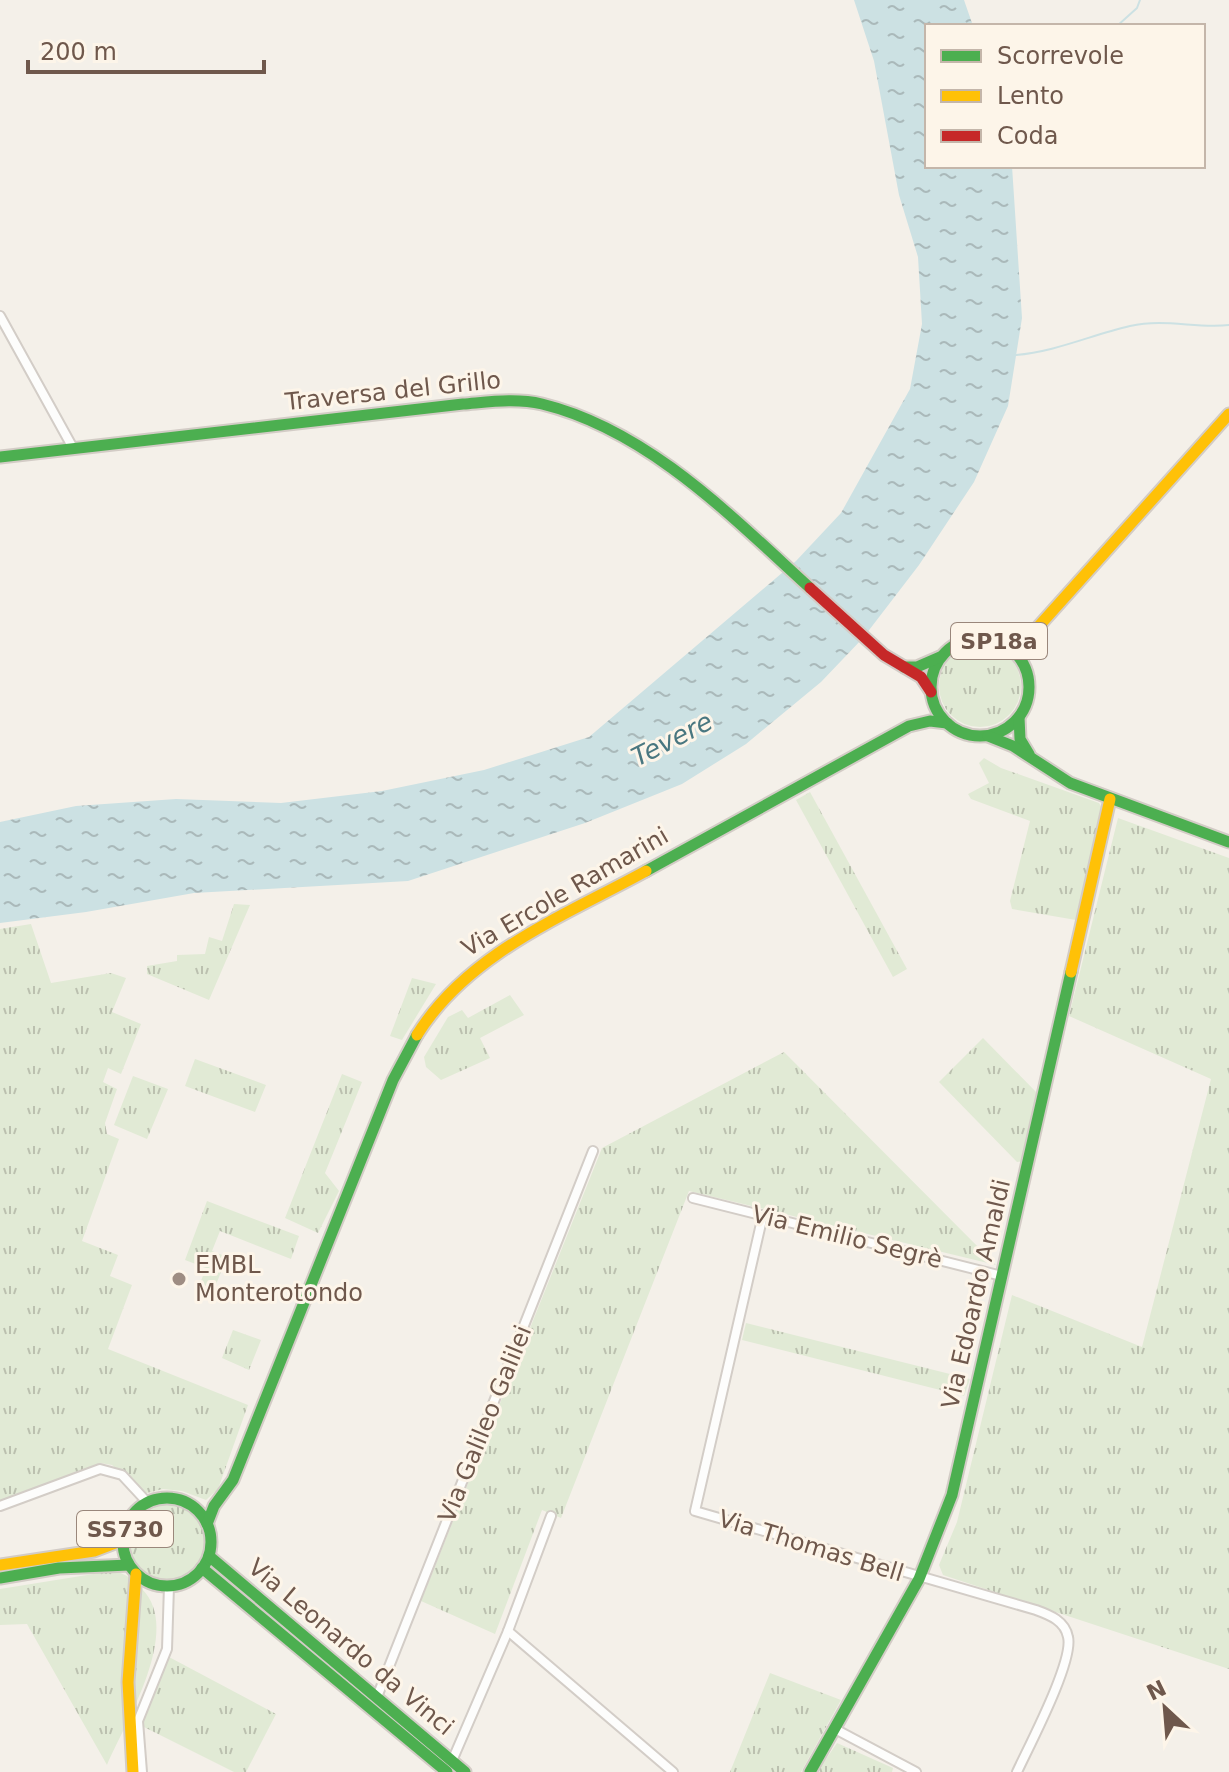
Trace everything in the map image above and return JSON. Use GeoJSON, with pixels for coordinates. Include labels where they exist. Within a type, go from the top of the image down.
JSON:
{"type":"FeatureCollection","features":[{"type":"Feature","properties":{"kind":"main road","name":"Traversa del Grillo"},"geometry":{"type":"LineString","coordinates":[[0,457],[452,405],[507,401],[540,403],[588,419],[635,444],[670,469],[763,547],[876,649],[921,677],[936,710],[947,723]]}},
{"type":"Feature","properties":{"kind":"main road"},"geometry":{"type":"LineString","coordinates":[[1009,646],[1030,636],[1229,414]]}},
{"type":"Feature","properties":{"kind":"main road","name":"SP18a"},"geometry":{"type":"LineString","coordinates":[[931,694],[933,670],[940,657],[951,646],[980,637],[1009,646],[1019,655],[1030,681],[1029,695],[1019,717]]}},
{"type":"Feature","properties":{"kind":"main road"},"geometry":{"type":"LineString","coordinates":[[904,667],[917,667],[940,657]]}},
{"type":"Feature","properties":{"kind":"main road","name":"Via Ercole Ramarini"},"geometry":{"type":"LineString","coordinates":[[207,1524],[216,1502],[233,1480],[393,1080],[414,1036],[441,997],[485,960],[537,929],[909,726],[922,714],[931,694]]}},
{"type":"Feature","properties":{"kind":"main road"},"geometry":{"type":"LineString","coordinates":[[988,736],[1008,727],[1019,717]]}},
{"type":"Feature","properties":{"kind":"main road"},"geometry":{"type":"LineString","coordinates":[[1019,717],[1020,739],[1034,760]]}},
{"type":"Feature","properties":{"kind":"main road","name":"Via Ercole Ramarini"},"geometry":{"type":"LineString","coordinates":[[909,726],[930,721],[947,723]]}},
{"type":"Feature","properties":{"kind":"main road"},"geometry":{"type":"LineString","coordinates":[[947,723],[961,732],[988,736],[1062,779],[1225,839]]}},
{"type":"Feature","properties":{"kind":"main road","name":"Via Edoardo Amaldi"},"geometry":{"type":"LineString","coordinates":[[810,1772],[919,1579],[952,1495],[1110,799]]}},
{"type":"Feature","properties":{"kind":"main road","name":"SS730"},"geometry":{"type":"LineString","coordinates":[[132,1569],[123,1540],[130,1518],[147,1502],[171,1498],[193,1506],[207,1524],[209,1556]]}},
{"type":"Feature","properties":{"kind":"main road"},"geometry":{"type":"LineString","coordinates":[[193,1506],[216,1502]]}},
{"type":"Feature","properties":{"kind":"main road","name":"SS730"},"geometry":{"type":"LineString","coordinates":[[0,1565],[94,1551],[123,1540]]}},
{"type":"Feature","properties":{"kind":"main road"},"geometry":{"type":"LineString","coordinates":[[202,1568],[209,1556]]}},
{"type":"Feature","properties":{"kind":"main road","name":"Via Leonardo da Vinci"},"geometry":{"type":"LineString","coordinates":[[209,1556],[377,1697],[450,1767]]}},
{"type":"Feature","properties":{"kind":"main road","name":"SS730"},"geometry":{"type":"LineString","coordinates":[[0,1578],[59,1568],[132,1569],[156,1585],[169,1586],[193,1578],[202,1568]]}},
{"type":"Feature","properties":{"kind":"main road","name":"Via Leonardo da Vinci"},"geometry":{"type":"LineString","coordinates":[[202,1568],[450,1767],[465,1772]]}},
{"type":"Feature","properties":{"kind":"main road"},"geometry":{"type":"LineString","coordinates":[[132,1569],[135,1611],[128,1682],[133,1772]]}},
{"type":"Feature","properties":{"kind":"main road"},"geometry":{"type":"LineString","coordinates":[[135,1611],[143,1594],[156,1585]]}},
{"type":"Feature","properties":{"kind":"street"},"geometry":{"type":"LineString","coordinates":[[0,316],[73,448]]}},
{"type":"Feature","properties":{"kind":"street","name":"Via Galileo Galilei"},"geometry":{"type":"LineString","coordinates":[[377,1697],[593,1151]]}},
{"type":"Feature","properties":{"kind":"street","name":"Via Emilio Segrè"},"geometry":{"type":"LineString","coordinates":[[693,1198],[1002,1276]]}},
{"type":"Feature","properties":{"kind":"street","name":"Via Thomas Bell"},"geometry":{"type":"LineString","coordinates":[[763,1215],[695,1511],[919,1579],[1036,1610],[1054,1618],[1067,1633],[1065,1664],[1017,1772]]}},
{"type":"Feature","properties":{"kind":"street"},"geometry":{"type":"LineString","coordinates":[[0,1506],[100,1469],[122,1475],[147,1502]]}},
{"type":"Feature","properties":{"kind":"street"},"geometry":{"type":"LineString","coordinates":[[450,1767],[508,1631],[551,1516]]}},
{"type":"Feature","properties":{"kind":"street"},"geometry":{"type":"LineString","coordinates":[[142,1772],[138,1721],[167,1649],[169,1586]]}},
{"type":"Feature","properties":{"kind":"street"},"geometry":{"type":"LineString","coordinates":[[508,1631],[673,1772]]}},
{"type":"Feature","properties":{"kind":"street"},"geometry":{"type":"LineString","coordinates":[[835,1729],[916,1772]]}},
{"type":"Feature","properties":{"kind":"green space"},"geometry":{"type":"Polygon","coordinates":[[[972,645],[988,645],[1003,652],[1014,663],[1021,686],[1018,702],[1009,715],[988,727],[972,727],[957,720],[946,709],[939,694],[939,678],[946,663],[957,652],[972,645]]]}},
{"type":"Feature","properties":{"kind":"green space"},"geometry":{"type":"Polygon","coordinates":[[[984,758],[1001,768],[1099,803],[1102,808],[1076,920],[1012,909],[1010,901],[1030,821],[971,799],[968,794],[989,783],[979,763],[984,758]]]}},
{"type":"Feature","properties":{"kind":"green space"},"geometry":{"type":"Polygon","coordinates":[[[810,792],[907,969],[893,977],[796,800],[810,792]]]}},
{"type":"Feature","properties":{"kind":"green space"},"geometry":{"type":"Polygon","coordinates":[[[1118,818],[1229,858],[1229,1669],[943,1575],[939,1565],[957,1522],[1012,1295],[1142,1347],[1211,1079],[1069,1016],[1118,818]]]}},
{"type":"Feature","properties":{"kind":"green space"},"geometry":{"type":"Polygon","coordinates":[[[234,904],[250,905],[209,1000],[147,974],[147,966],[177,961],[177,955],[205,954],[209,937],[222,941],[234,904]]]}},
{"type":"Feature","properties":{"kind":"green space"},"geometry":{"type":"Polygon","coordinates":[[[31,924],[51,983],[111,973],[126,978],[112,1012],[141,1024],[121,1074],[108,1068],[103,1082],[117,1089],[105,1123],[107,1134],[119,1139],[82,1241],[118,1255],[110,1276],[132,1285],[108,1349],[248,1405],[218,1489],[206,1500],[182,1491],[163,1489],[143,1494],[112,1465],[100,1463],[0,1503],[0,929],[31,924]]]}},
{"type":"Feature","properties":{"kind":"green space"},"geometry":{"type":"Polygon","coordinates":[[[412,978],[436,984],[402,1040],[390,1036],[412,978]]]}},
{"type":"Feature","properties":{"kind":"green space"},"geometry":{"type":"Polygon","coordinates":[[[510,995],[524,1015],[480,1038],[490,1058],[441,1080],[426,1067],[424,1057],[448,1017],[462,1010],[468,1018],[510,995]]]}},
{"type":"Feature","properties":{"kind":"green space"},"geometry":{"type":"Polygon","coordinates":[[[983,1038],[1038,1094],[1024,1161],[1017,1162],[939,1082],[983,1038]]]}},
{"type":"Feature","properties":{"kind":"green space"},"geometry":{"type":"Polygon","coordinates":[[[784,1052],[996,1265],[689,1191],[561,1518],[542,1510],[495,1634],[421,1601],[602,1148],[784,1052]]]}},
{"type":"Feature","properties":{"kind":"green space"},"geometry":{"type":"Polygon","coordinates":[[[195,1059],[266,1085],[255,1112],[185,1086],[195,1059]]]}},
{"type":"Feature","properties":{"kind":"green space"},"geometry":{"type":"Polygon","coordinates":[[[342,1074],[362,1082],[325,1173],[339,1191],[318,1233],[285,1218],[342,1074]]]}},
{"type":"Feature","properties":{"kind":"green space"},"geometry":{"type":"Polygon","coordinates":[[[133,1076],[168,1089],[147,1139],[114,1125],[133,1076]]]}},
{"type":"Feature","properties":{"kind":"green space"},"geometry":{"type":"Polygon","coordinates":[[[207,1201],[299,1236],[291,1259],[220,1231],[212,1251],[227,1257],[213,1292],[199,1286],[206,1268],[185,1260],[207,1201]]]}},
{"type":"Feature","properties":{"kind":"green space"},"geometry":{"type":"Polygon","coordinates":[[[746,1323],[970,1379],[964,1396],[742,1340],[746,1323]]]}},
{"type":"Feature","properties":{"kind":"green space"},"geometry":{"type":"Polygon","coordinates":[[[233,1330],[261,1340],[249,1370],[222,1358],[233,1330]]]}},
{"type":"Feature","properties":{"kind":"green space"},"geometry":{"type":"Polygon","coordinates":[[[168,1502],[183,1505],[195,1514],[204,1526],[207,1541],[204,1556],[195,1568],[183,1577],[168,1580],[153,1577],[141,1568],[132,1556],[129,1541],[132,1526],[141,1514],[153,1505],[168,1502]]]}},
{"type":"Feature","properties":{"kind":"green space"},"geometry":{"type":"Polygon","coordinates":[[[112,1571],[128,1577],[142,1589],[153,1607],[156,1628],[147,1676],[107,1765],[27,1624],[0,1625],[0,1589],[112,1571]]]}},
{"type":"Feature","properties":{"kind":"green space"},"geometry":{"type":"Polygon","coordinates":[[[169,1657],[276,1714],[246,1772],[234,1772],[142,1726],[169,1657]]]}},
{"type":"Feature","properties":{"kind":"green space"},"geometry":{"type":"Polygon","coordinates":[[[770,1673],[841,1700],[801,1772],[730,1772],[770,1673]]]}},
{"type":"Feature","properties":{"kind":"green space"},"geometry":{"type":"Polygon","coordinates":[[[837,1743],[893,1768],[892,1772],[817,1772],[837,1743]]]}},
{"type":"Feature","properties":{"kind":"water","name":"Tevere"},"geometry":{"type":"Polygon","coordinates":[[[854,0],[964,0],[972,24],[925,24],[925,168],[1012,168],[1022,318],[1008,406],[974,482],[919,565],[863,638],[821,682],[746,744],[682,784],[585,823],[408,881],[194,893],[0,923],[0,822],[76,806],[176,799],[281,803],[382,791],[484,770],[589,737],[796,561],[841,513],[910,389],[922,324],[918,257],[899,195],[874,61],[854,0]]]}},
{"type":"Feature","properties":{"kind":"waterway"},"geometry":{"type":"LineString","coordinates":[[1119,24],[1137,8],[1140,0]]}},
{"type":"Feature","properties":{"kind":"waterway"},"geometry":{"type":"LineString","coordinates":[[1015,355],[1143,324],[1229,325]]}},
{"type":"Feature","properties":{"kind":"traffic: fast"},"geometry":{"type":"LineString","coordinates":[[0,457],[463,404],[532,402],[581,416],[653,455],[719,505],[810,588]]}},
{"type":"Feature","properties":{"kind":"traffic: fast"},"geometry":{"type":"LineString","coordinates":[[980,638],[999,641],[1015,652],[1026,668],[1029,687],[1026,706],[1015,722],[999,733],[980,736],[961,733],[945,722],[934,706],[931,687],[934,668],[945,652],[961,641],[980,638]]}},
{"type":"Feature","properties":{"kind":"traffic: fast"},"geometry":{"type":"LineString","coordinates":[[904,667],[917,667],[940,657]]}},
{"type":"Feature","properties":{"kind":"traffic: fast"},"geometry":{"type":"LineString","coordinates":[[1019,717],[1020,739],[1029,754]]}},
{"type":"Feature","properties":{"kind":"traffic: fast"},"geometry":{"type":"LineString","coordinates":[[646,871],[909,726],[930,721],[947,723]]}},
{"type":"Feature","properties":{"kind":"traffic: fast"},"geometry":{"type":"LineString","coordinates":[[988,736],[1013,746],[1070,783],[1229,842]]}},
{"type":"Feature","properties":{"kind":"traffic: fast"},"geometry":{"type":"LineString","coordinates":[[810,1772],[919,1579],[952,1495],[1071,972]]}},
{"type":"Feature","properties":{"kind":"traffic: fast"},"geometry":{"type":"LineString","coordinates":[[207,1524],[214,1506],[233,1480],[393,1080],[417,1035]]}},
{"type":"Feature","properties":{"kind":"traffic: fast"},"geometry":{"type":"LineString","coordinates":[[167,1498],[184,1502],[198,1511],[207,1525],[211,1542],[207,1559],[198,1573],[184,1582],[167,1586],[150,1582],[136,1573],[127,1559],[123,1542],[127,1525],[136,1511],[150,1502],[167,1498]]}},
{"type":"Feature","properties":{"kind":"traffic: fast"},"geometry":{"type":"LineString","coordinates":[[209,1556],[465,1772]]}},
{"type":"Feature","properties":{"kind":"traffic: fast"},"geometry":{"type":"LineString","coordinates":[[0,1578],[59,1568],[129,1565]]}},
{"type":"Feature","properties":{"kind":"traffic: fast"},"geometry":{"type":"LineString","coordinates":[[202,1568],[447,1772]]}},
{"type":"Feature","properties":{"kind":"traffic: slow"},"geometry":{"type":"LineString","coordinates":[[1009,646],[1030,636],[1229,414]]}},
{"type":"Feature","properties":{"kind":"traffic: slow"},"geometry":{"type":"LineString","coordinates":[[1071,972],[1110,799]]}},
{"type":"Feature","properties":{"kind":"traffic: slow"},"geometry":{"type":"LineString","coordinates":[[417,1035],[438,1006],[490,959],[551,921],[646,871]]}},
{"type":"Feature","properties":{"kind":"traffic: slow"},"geometry":{"type":"LineString","coordinates":[[0,1565],[94,1551],[123,1540]]}},
{"type":"Feature","properties":{"kind":"traffic: slow"},"geometry":{"type":"LineString","coordinates":[[133,1772],[128,1682],[136,1574]]}},
{"type":"Feature","properties":{"kind":"traffic: jam"},"geometry":{"type":"LineString","coordinates":[[810,588],[884,655],[921,677],[931,692]]}},
{"type":"Feature","properties":{"kind":"place","name":"EMBL Monterotondo"},"geometry":{"type":"Point","coordinates":[179,1279]}}]}
